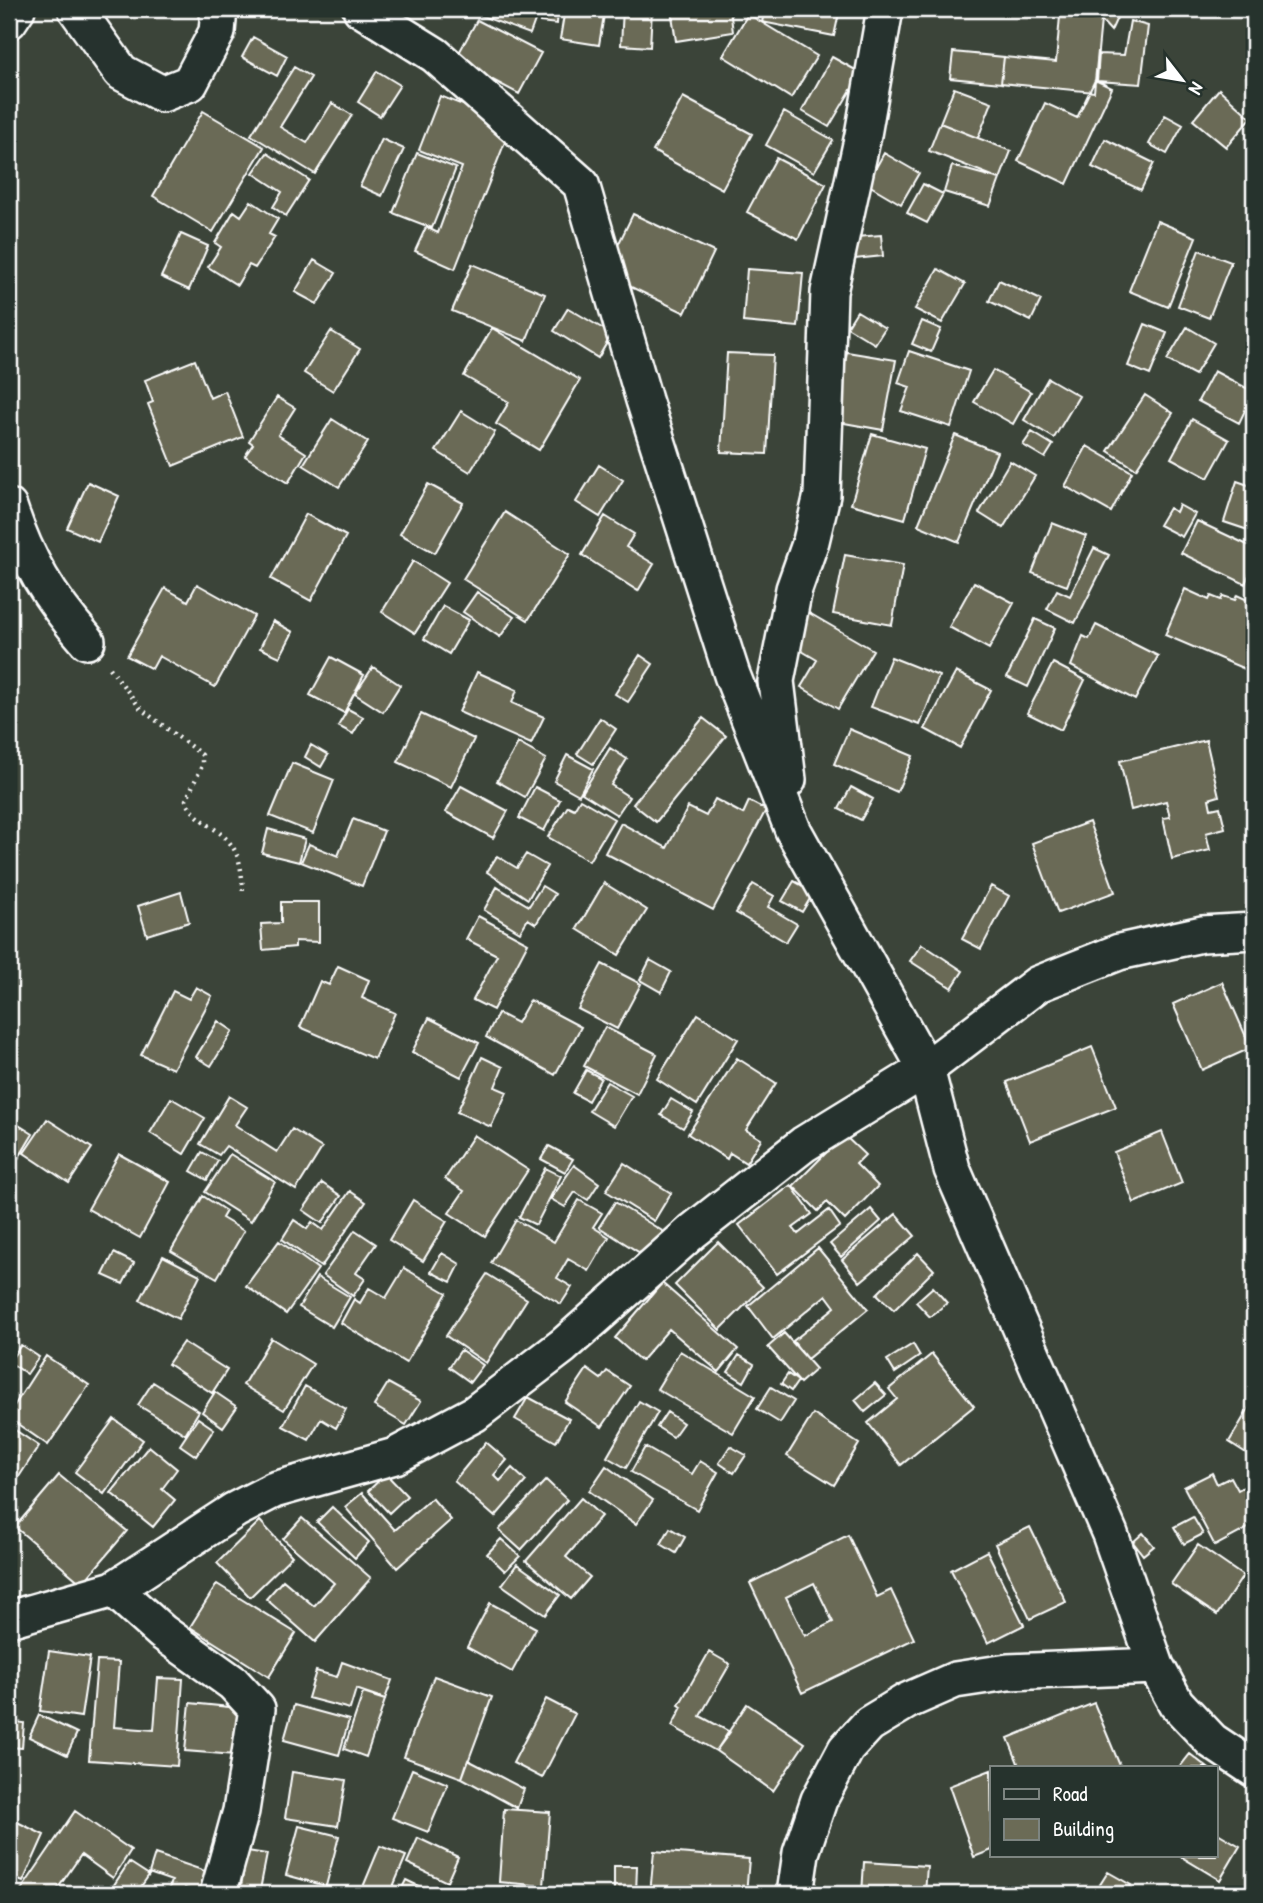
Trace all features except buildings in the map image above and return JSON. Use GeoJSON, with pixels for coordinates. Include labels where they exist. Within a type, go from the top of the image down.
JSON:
{"type":"FeatureCollection","features":[{"type":"Feature","properties":{"kind":"street"},"geometry":{"type":"LineString","coordinates":[[9,21],[17,9]]}},
{"type":"Feature","properties":{"kind":"street"},"geometry":{"type":"LineString","coordinates":[[76,9],[121,72],[162,94],[190,83],[217,32],[219,9]]}},
{"type":"Feature","properties":{"kind":"street"},"geometry":{"type":"LineString","coordinates":[[361,9],[435,55],[581,184],[644,400],[732,675],[793,830],[926,1069],[952,1168],[1110,1534],[1156,1667],[1176,1703],[1212,1741],[1254,1769]]}},
{"type":"Feature","properties":{"kind":"street"},"geometry":{"type":"LineString","coordinates":[[793,830],[776,681],[794,589],[811,541],[822,495],[830,292],[863,135],[885,9]]}},
{"type":"Feature","properties":{"kind":"street"},"geometry":{"type":"LineString","coordinates":[[9,507],[28,560],[56,606],[87,641]]}},
{"type":"Feature","properties":{"kind":"street"},"geometry":{"type":"LineString","coordinates":[[9,1619],[114,1589],[235,1510],[274,1490],[395,1456],[474,1414],[563,1346],[693,1231],[804,1144],[926,1069],[1038,984],[1119,952],[1202,934],[1254,931]]}},
{"type":"Feature","properties":{"kind":"street"},"geometry":{"type":"LineString","coordinates":[[114,1589],[162,1632],[233,1683],[257,1709],[241,1811],[218,1894]]}},
{"type":"Feature","properties":{"kind":"street"},"geometry":{"type":"LineString","coordinates":[[795,1894],[801,1853],[819,1800],[846,1749],[869,1724],[906,1701],[956,1680],[1008,1672],[1156,1667]]}},
{"type":"Feature","properties":{"kind":"path"},"geometry":{"type":"LineString","coordinates":[[87,641],[141,709],[202,755],[202,766],[186,800],[191,812],[229,842],[241,870],[243,895]]}}]}
